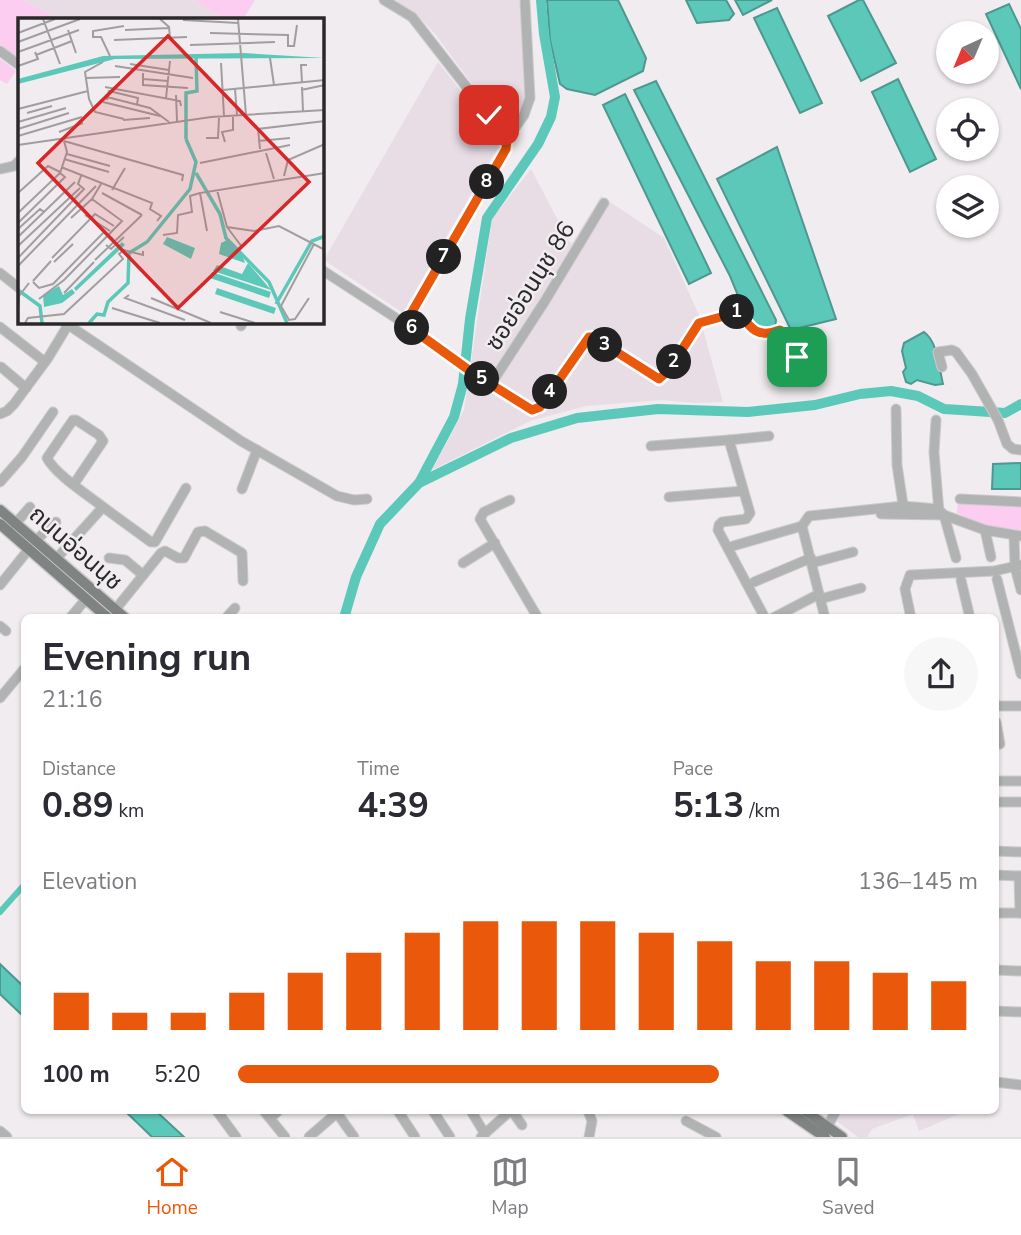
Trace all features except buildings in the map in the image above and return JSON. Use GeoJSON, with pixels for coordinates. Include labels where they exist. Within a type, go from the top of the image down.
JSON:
{"type":"FeatureCollection","features":[{"type":"Feature","properties":{"kind":"main road","name":"ถนนอ่อนนุช"},"geometry":{"type":"LineString","coordinates":[[0,511],[86,598],[111,614]]}},
{"type":"Feature","properties":{"kind":"main road","name":"ถนนอ่อนนุช"},"geometry":{"type":"LineString","coordinates":[[0,524],[56,559],[111,614]]}},
{"type":"Feature","properties":{"kind":"main road"},"geometry":{"type":"LineString","coordinates":[[800,1114],[829,1121]]}},
{"type":"Feature","properties":{"kind":"main road"},"geometry":{"type":"LineString","coordinates":[[812,1114],[829,1121],[842,1137]]}},
{"type":"Feature","properties":{"kind":"street"},"geometry":{"type":"LineString","coordinates":[[384,0],[412,17],[507,139]]}},
{"type":"Feature","properties":{"kind":"street"},"geometry":{"type":"LineString","coordinates":[[405,324],[506,149],[507,139],[524,116],[530,99],[525,2]]}},
{"type":"Feature","properties":{"kind":"street"},"geometry":{"type":"LineString","coordinates":[[0,51],[18,64]]}},
{"type":"Feature","properties":{"kind":"street"},"geometry":{"type":"LineString","coordinates":[[0,169],[14,166],[18,162]]}},
{"type":"Feature","properties":{"kind":"street","name":"ซอยอ่อนนุช 86"},"geometry":{"type":"LineString","coordinates":[[484,380],[493,381],[604,203]]}},
{"type":"Feature","properties":{"kind":"street","name":"ซอยอ่อนนุช 86"},"geometry":{"type":"LineString","coordinates":[[324,271],[532,410],[537,410],[589,337],[659,379],[669,370],[699,323],[739,312],[749,328],[773,333],[780,330],[785,333],[794,346],[797,357]]}},
{"type":"Feature","properties":{"kind":"street"},"geometry":{"type":"LineString","coordinates":[[0,273],[18,287]]}},
{"type":"Feature","properties":{"kind":"street"},"geometry":{"type":"LineString","coordinates":[[0,414],[7,411],[45,362],[66,324],[257,450],[337,496],[354,500],[367,499]]}},
{"type":"Feature","properties":{"kind":"street"},"geometry":{"type":"LineString","coordinates":[[0,327],[45,362]]}},
{"type":"Feature","properties":{"kind":"street"},"geometry":{"type":"LineString","coordinates":[[942,367],[938,352],[952,349],[998,420],[1007,444],[1013,449],[1021,450]]}},
{"type":"Feature","properties":{"kind":"street"},"geometry":{"type":"LineString","coordinates":[[1,368],[26,387]]}},
{"type":"Feature","properties":{"kind":"street"},"geometry":{"type":"LineString","coordinates":[[896,409],[897,465],[904,510]]}},
{"type":"Feature","properties":{"kind":"street"},"geometry":{"type":"LineString","coordinates":[[0,482],[22,457],[53,412]]}},
{"type":"Feature","properties":{"kind":"street"},"geometry":{"type":"LineString","coordinates":[[74,484],[103,441],[99,435],[76,420],[70,424],[47,458],[48,461],[74,484],[103,507],[151,542],[155,542],[186,488]]}},
{"type":"Feature","properties":{"kind":"street"},"geometry":{"type":"LineString","coordinates":[[936,420],[934,452],[941,513],[956,558]]}},
{"type":"Feature","properties":{"kind":"street"},"geometry":{"type":"LineString","coordinates":[[651,446],[768,436]]}},
{"type":"Feature","properties":{"kind":"street"},"geometry":{"type":"LineString","coordinates":[[729,440],[750,513],[749,517],[722,522],[718,530],[763,614]]}},
{"type":"Feature","properties":{"kind":"street"},"geometry":{"type":"LineString","coordinates":[[242,489],[257,450]]}},
{"type":"Feature","properties":{"kind":"street"},"geometry":{"type":"LineString","coordinates":[[669,497],[743,491]]}},
{"type":"Feature","properties":{"kind":"street"},"geometry":{"type":"LineString","coordinates":[[960,499],[1021,502]]}},
{"type":"Feature","properties":{"kind":"street"},"geometry":{"type":"LineString","coordinates":[[510,500],[481,514],[481,519],[536,614]]}},
{"type":"Feature","properties":{"kind":"street"},"geometry":{"type":"LineString","coordinates":[[15,524],[30,507]]}},
{"type":"Feature","properties":{"kind":"street"},"geometry":{"type":"LineString","coordinates":[[56,559],[103,507]]}},
{"type":"Feature","properties":{"kind":"street"},"geometry":{"type":"LineString","coordinates":[[733,546],[804,523],[809,516],[904,510],[941,513],[985,530],[1017,536],[1021,590]]}},
{"type":"Feature","properties":{"kind":"street"},"geometry":{"type":"LineString","coordinates":[[0,585],[32,545],[56,522]]}},
{"type":"Feature","properties":{"kind":"street"},"geometry":{"type":"LineString","coordinates":[[804,523],[824,614]]}},
{"type":"Feature","properties":{"kind":"street"},"geometry":{"type":"LineString","coordinates":[[985,530],[991,557]]}},
{"type":"Feature","properties":{"kind":"street"},"geometry":{"type":"LineString","coordinates":[[111,614],[161,553],[165,551],[184,558],[198,531],[205,531],[242,553],[243,581]]}},
{"type":"Feature","properties":{"kind":"street"},"geometry":{"type":"LineString","coordinates":[[463,563],[495,543]]}},
{"type":"Feature","properties":{"kind":"street"},"geometry":{"type":"LineString","coordinates":[[754,582],[811,561],[853,552]]}},
{"type":"Feature","properties":{"kind":"street"},"geometry":{"type":"LineString","coordinates":[[108,558],[125,560],[143,575]]}},
{"type":"Feature","properties":{"kind":"street"},"geometry":{"type":"LineString","coordinates":[[910,614],[905,589],[910,575],[994,571],[1018,566]]}},
{"type":"Feature","properties":{"kind":"street"},"geometry":{"type":"LineString","coordinates":[[997,579],[1021,674]]}},
{"type":"Feature","properties":{"kind":"street"},"geometry":{"type":"LineString","coordinates":[[961,580],[969,614]]}},
{"type":"Feature","properties":{"kind":"street"},"geometry":{"type":"LineString","coordinates":[[781,614],[820,596],[861,588]]}},
{"type":"Feature","properties":{"kind":"street"},"geometry":{"type":"LineString","coordinates":[[72,614],[86,598]]}},
{"type":"Feature","properties":{"kind":"street"},"geometry":{"type":"LineString","coordinates":[[230,614],[235,608]]}},
{"type":"Feature","properties":{"kind":"street"},"geometry":{"type":"LineString","coordinates":[[0,698],[21,673]]}},
{"type":"Feature","properties":{"kind":"street"},"geometry":{"type":"LineString","coordinates":[[999,706],[1021,706]]}},
{"type":"Feature","properties":{"kind":"street"},"geometry":{"type":"LineString","coordinates":[[999,738],[1000,744]]}},
{"type":"Feature","properties":{"kind":"street"},"geometry":{"type":"LineString","coordinates":[[999,781],[1021,781]]}},
{"type":"Feature","properties":{"kind":"street"},"geometry":{"type":"LineString","coordinates":[[999,803],[1021,802]]}},
{"type":"Feature","properties":{"kind":"street"},"geometry":{"type":"LineString","coordinates":[[999,851],[1021,852]]}},
{"type":"Feature","properties":{"kind":"street"},"geometry":{"type":"LineString","coordinates":[[999,876],[1020,876],[1021,913],[999,913]]}},
{"type":"Feature","properties":{"kind":"street"},"geometry":{"type":"LineString","coordinates":[[999,970],[1021,971]]}},
{"type":"Feature","properties":{"kind":"street"},"geometry":{"type":"LineString","coordinates":[[999,1011],[1021,1012]]}},
{"type":"Feature","properties":{"kind":"street"},"geometry":{"type":"LineString","coordinates":[[999,1082],[1021,1085]]}},
{"type":"Feature","properties":{"kind":"street"},"geometry":{"type":"LineString","coordinates":[[218,1114],[236,1137]]}},
{"type":"Feature","properties":{"kind":"street"},"geometry":{"type":"LineString","coordinates":[[309,1137],[336,1114]]}},
{"type":"Feature","properties":{"kind":"street"},"geometry":{"type":"LineString","coordinates":[[339,1114],[354,1137]]}},
{"type":"Feature","properties":{"kind":"street"},"geometry":{"type":"LineString","coordinates":[[400,1114],[415,1137]]}},
{"type":"Feature","properties":{"kind":"street"},"geometry":{"type":"LineString","coordinates":[[435,1114],[450,1137]]}},
{"type":"Feature","properties":{"kind":"street"},"geometry":{"type":"LineString","coordinates":[[472,1114],[483,1135],[508,1114]]}},
{"type":"Feature","properties":{"kind":"street"},"geometry":{"type":"LineString","coordinates":[[513,1114],[522,1125]]}},
{"type":"Feature","properties":{"kind":"street"},"geometry":{"type":"LineString","coordinates":[[589,1114],[592,1121],[589,1137]]}},
{"type":"Feature","properties":{"kind":"street"},"geometry":{"type":"LineString","coordinates":[[267,1115],[285,1137]]}},
{"type":"Feature","properties":{"kind":"street"},"geometry":{"type":"LineString","coordinates":[[686,1121],[716,1137]]}},
{"type":"Feature","properties":{"kind":"street"},"geometry":{"type":"LineString","coordinates":[[0,1131],[7,1137]]}},
{"type":"Feature","properties":{"kind":"shaded area"},"geometry":{"type":"Polygon","coordinates":[[[0,0],[22,0],[57,18],[18,18],[18,58],[0,44],[0,0]]]}},
{"type":"Feature","properties":{"kind":"shaded area"},"geometry":{"type":"Polygon","coordinates":[[[22,0],[194,0],[223,18],[57,18],[22,0]]]}},
{"type":"Feature","properties":{"kind":"shaded area"},"geometry":{"type":"Polygon","coordinates":[[[194,0],[255,0],[244,18],[223,18],[194,0]]]}},
{"type":"Feature","properties":{"kind":"shaded area"},"geometry":{"type":"Polygon","coordinates":[[[394,0],[523,0],[528,97],[523,111],[507,132],[436,35],[418,16],[394,0]]]}},
{"type":"Feature","properties":{"kind":"shaded area"},"geometry":{"type":"Polygon","coordinates":[[[547,0],[618,0],[646,58],[643,71],[595,95],[567,89],[560,84],[550,40],[547,0]]]}},
{"type":"Feature","properties":{"kind":"shaded area"},"geometry":{"type":"Polygon","coordinates":[[[686,0],[726,0],[734,14],[729,20],[697,23],[686,0]]]}},
{"type":"Feature","properties":{"kind":"shaded area"},"geometry":{"type":"Polygon","coordinates":[[[735,0],[772,0],[743,15],[735,0]]]}},
{"type":"Feature","properties":{"kind":"shaded area"},"geometry":{"type":"Polygon","coordinates":[[[863,0],[896,63],[861,81],[828,16],[863,0]]]}},
{"type":"Feature","properties":{"kind":"shaded area"},"geometry":{"type":"Polygon","coordinates":[[[1009,4],[1021,29],[1021,89],[999,42],[999,21],[989,21],[986,14],[1009,4]]]}},
{"type":"Feature","properties":{"kind":"shaded area"},"geometry":{"type":"Polygon","coordinates":[[[777,8],[822,103],[800,113],[754,18],[777,8]]]}},
{"type":"Feature","properties":{"kind":"shaded area"},"geometry":{"type":"Polygon","coordinates":[[[0,59],[16,71],[7,84],[0,80],[0,59]]]}},
{"type":"Feature","properties":{"kind":"shaded area"},"geometry":{"type":"Polygon","coordinates":[[[438,62],[501,142],[403,313],[324,260],[438,62]]]}},
{"type":"Feature","properties":{"kind":"shaded area"},"geometry":{"type":"Polygon","coordinates":[[[898,79],[936,159],[910,172],[872,92],[898,79]]]}},
{"type":"Feature","properties":{"kind":"shaded area"},"geometry":{"type":"Polygon","coordinates":[[[656,81],[776,320],[775,328],[753,332],[730,276],[634,90],[656,81]]]}},
{"type":"Feature","properties":{"kind":"shaded area"},"geometry":{"type":"Polygon","coordinates":[[[625,94],[711,273],[689,284],[603,105],[625,94]]]}},
{"type":"Feature","properties":{"kind":"shaded area"},"geometry":{"type":"Polygon","coordinates":[[[777,147],[836,319],[791,330],[717,179],[777,147]]]}},
{"type":"Feature","properties":{"kind":"shaded area"},"geometry":{"type":"Polygon","coordinates":[[[531,169],[570,243],[601,196],[664,238],[699,315],[723,402],[661,400],[586,406],[530,421],[432,470],[464,410],[492,219],[531,169]]]}},
{"type":"Feature","properties":{"kind":"shaded area"},"geometry":{"type":"Polygon","coordinates":[[[924,332],[935,349],[943,384],[935,385],[917,380],[911,384],[906,382],[903,372],[906,368],[902,351],[904,343],[924,332]]]}},
{"type":"Feature","properties":{"kind":"shaded area"},"geometry":{"type":"Polygon","coordinates":[[[1021,463],[1021,489],[992,489],[993,464],[1021,463]]]}},
{"type":"Feature","properties":{"kind":"shaded area"},"geometry":{"type":"Polygon","coordinates":[[[958,502],[1021,505],[1021,530],[987,527],[957,513],[958,502]]]}},
{"type":"Feature","properties":{"kind":"shaded area"},"geometry":{"type":"Polygon","coordinates":[[[0,964],[21,984],[21,1014],[0,994],[0,964]]]}},
{"type":"Feature","properties":{"kind":"shaded area"},"geometry":{"type":"Polygon","coordinates":[[[128,1114],[159,1114],[184,1137],[152,1137],[128,1114]]]}},
{"type":"Feature","properties":{"kind":"shaded area"},"geometry":{"type":"Polygon","coordinates":[[[836,1114],[913,1114],[872,1129],[867,1137],[858,1137],[834,1119],[836,1114]]]}},
{"type":"Feature","properties":{"kind":"shaded area"},"geometry":{"type":"Polygon","coordinates":[[[913,1114],[959,1114],[919,1131],[913,1114]]]}},
{"type":"Feature","properties":{"kind":"waterway"},"geometry":{"type":"LineString","coordinates":[[419,483],[454,417],[463,384],[470,319],[487,218],[538,144],[551,117],[555,97],[541,0]]}},
{"type":"Feature","properties":{"kind":"waterway"},"geometry":{"type":"LineString","coordinates":[[345,614],[356,577],[380,524],[419,483],[511,438],[577,418],[658,409],[748,412],[815,405],[860,394],[891,391],[918,396],[944,409],[1005,413],[1021,404]]}},
{"type":"Feature","properties":{"kind":"waterway"},"geometry":{"type":"LineString","coordinates":[[0,912],[21,888]]}},
{"type":"Feature","properties":{"kind":"route"},"geometry":{"type":"LineString","coordinates":[[489,115],[507,139],[506,149],[405,324],[473,373],[532,410],[540,407],[589,337],[659,379],[669,370],[699,323],[739,312],[749,328],[773,333],[780,330],[785,333],[794,346],[797,357]]}}]}
